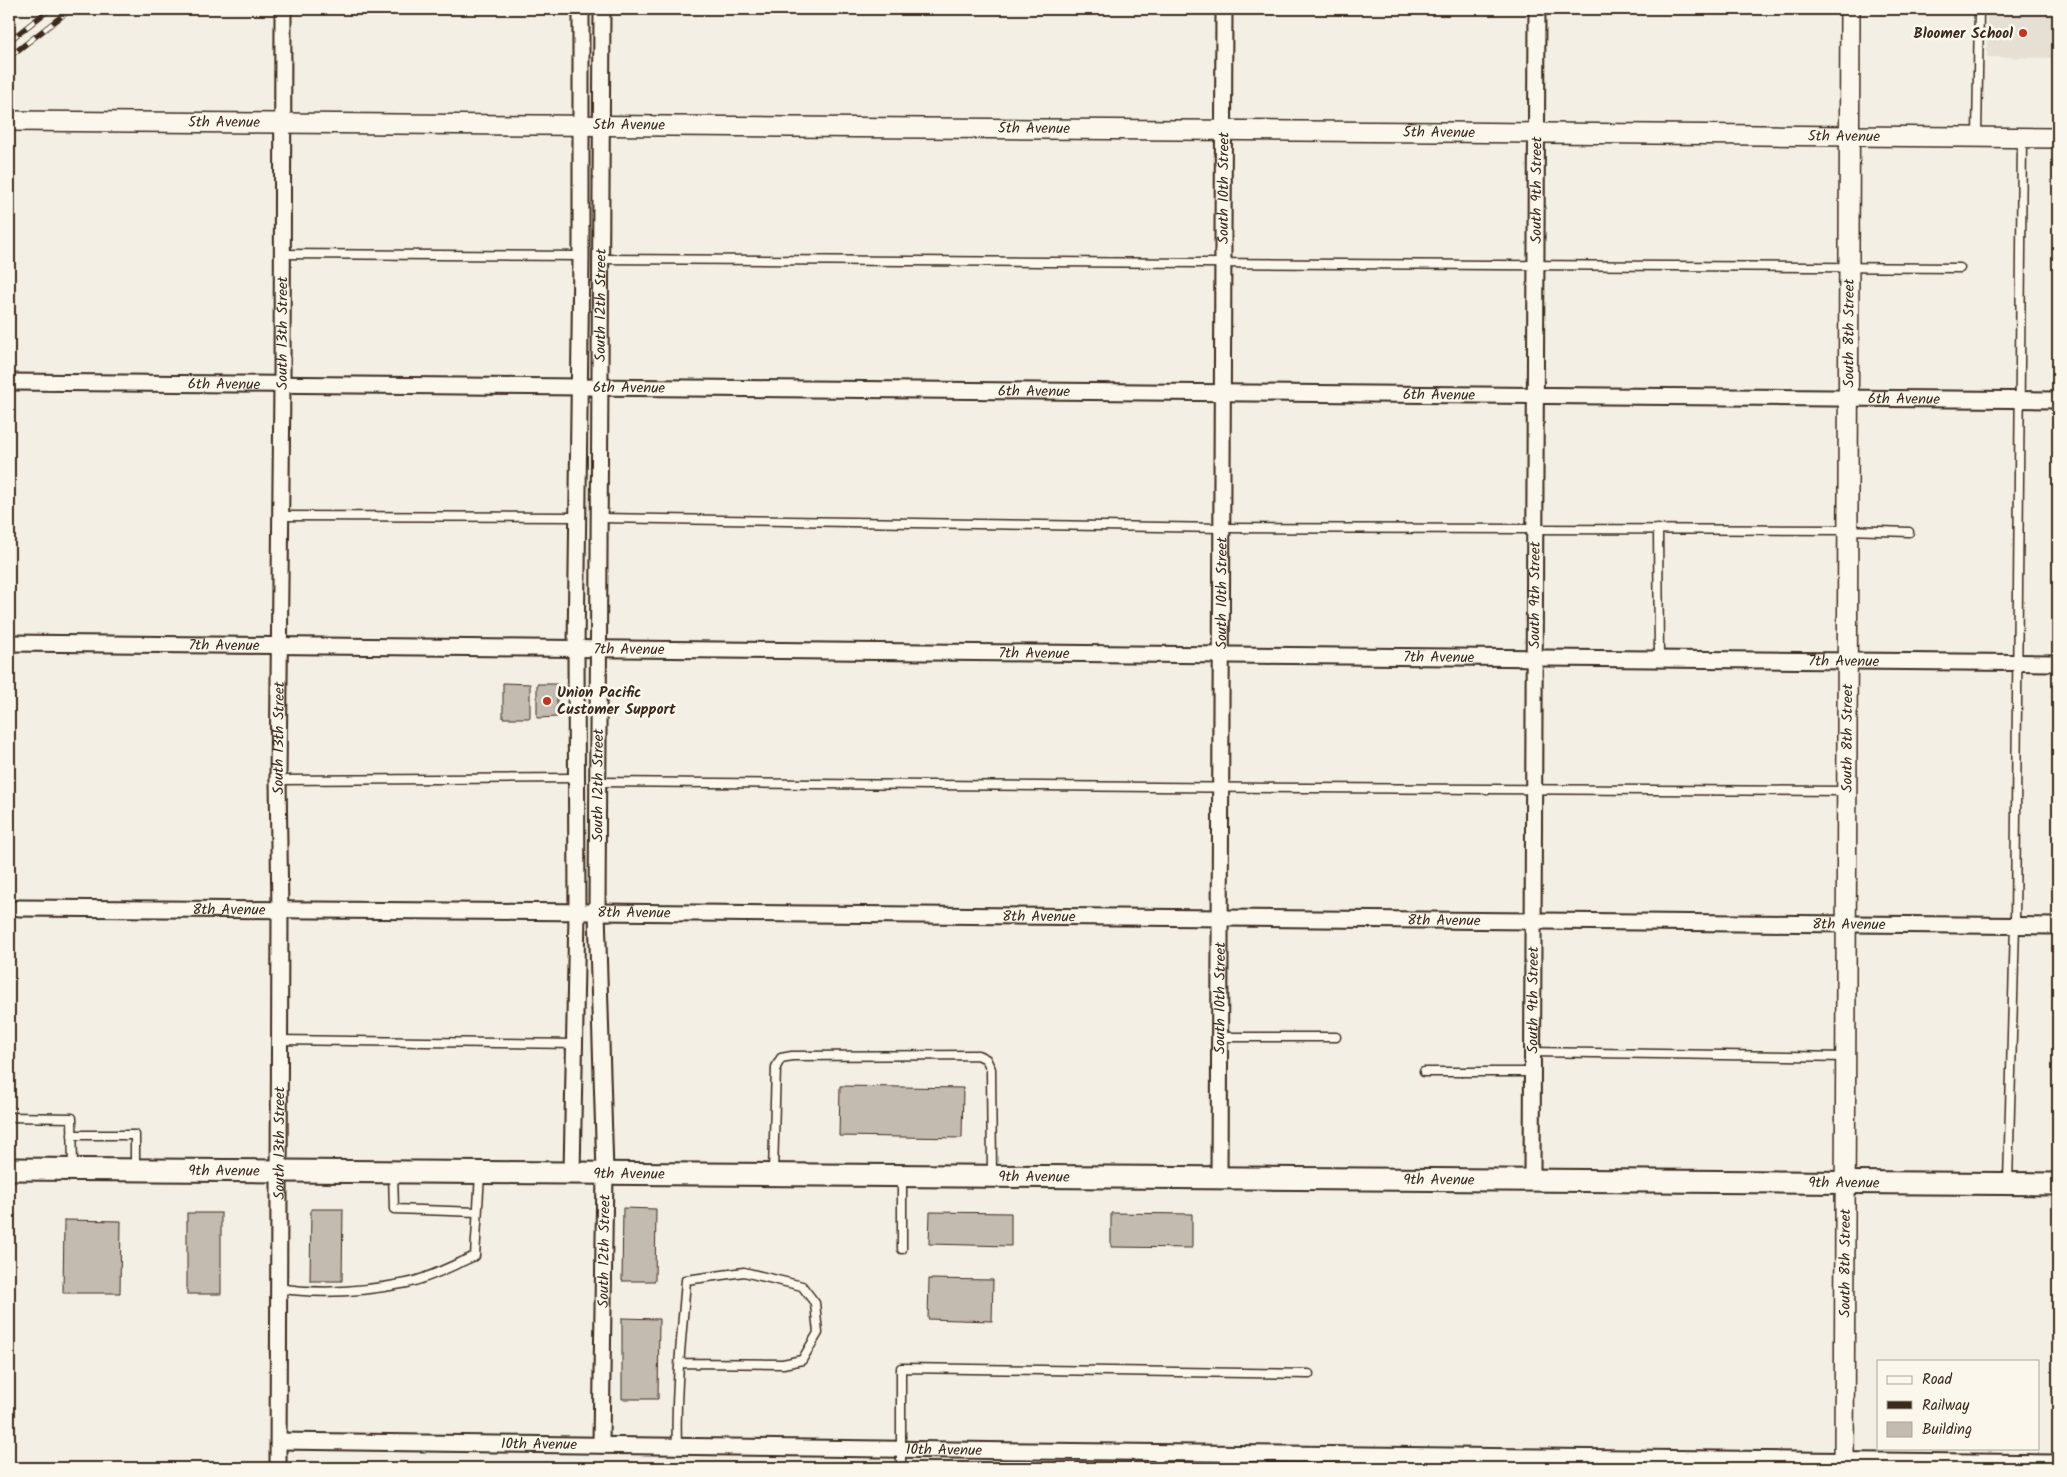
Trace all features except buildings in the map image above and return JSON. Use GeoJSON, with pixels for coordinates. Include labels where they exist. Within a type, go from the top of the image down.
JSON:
{"type":"FeatureCollection","features":[{"type":"Feature","properties":{"kind":"main road","name":"9th Avenue"},"geometry":{"type":"LineString","coordinates":[[9,1169],[2058,1184]]}},
{"type":"Feature","properties":{"kind":"street","name":"South 13th Street"},"geometry":{"type":"LineString","coordinates":[[278,1468],[280,911],[278,646],[282,384],[283,9]]}},
{"type":"Feature","properties":{"kind":"street"},"geometry":{"type":"LineString","coordinates":[[580,123],[581,9]]}},
{"type":"Feature","properties":{"kind":"street","name":"South 12th Street"},"geometry":{"type":"LineString","coordinates":[[601,1443],[604,1172],[597,912],[602,9]]}},
{"type":"Feature","properties":{"kind":"street","name":"South 10th Street"},"geometry":{"type":"LineString","coordinates":[[1219,1178],[1224,9]]}},
{"type":"Feature","properties":{"kind":"street","name":"South 9th Street"},"geometry":{"type":"LineString","coordinates":[[1532,1180],[1536,9]]}},
{"type":"Feature","properties":{"kind":"street","name":"South 8th Street"},"geometry":{"type":"LineString","coordinates":[[1844,1465],[1850,9]]}},
{"type":"Feature","properties":{"kind":"street","name":"5th Avenue"},"geometry":{"type":"LineString","coordinates":[[9,121],[580,123],[2058,138]]}},
{"type":"Feature","properties":{"kind":"street","name":"South 12th Street"},"geometry":{"type":"LineString","coordinates":[[572,1173],[577,913],[576,650],[581,256],[580,123]]}},
{"type":"Feature","properties":{"kind":"street","name":"6th Avenue"},"geometry":{"type":"LineString","coordinates":[[9,382],[2058,400]]}},
{"type":"Feature","properties":{"kind":"street","name":"7th Avenue"},"geometry":{"type":"LineString","coordinates":[[9,643],[1222,656],[2058,662]]}},
{"type":"Feature","properties":{"kind":"street","name":"8th Avenue"},"geometry":{"type":"LineString","coordinates":[[19,908],[2058,926]]}},
{"type":"Feature","properties":{"kind":"street","name":"10th Avenue"},"geometry":{"type":"LineString","coordinates":[[279,1441],[601,1443],[1158,1452],[1262,1461],[1844,1465],[2058,1462]]}},
{"type":"Feature","properties":{"kind":"lane"},"geometry":{"type":"LineString","coordinates":[[1977,137],[1978,9]]}},
{"type":"Feature","properties":{"kind":"lane"},"geometry":{"type":"LineString","coordinates":[[2008,1184],[2015,925],[2022,138]]}},
{"type":"Feature","properties":{"kind":"lane"},"geometry":{"type":"LineString","coordinates":[[282,254],[581,256]]}},
{"type":"Feature","properties":{"kind":"lane"},"geometry":{"type":"LineString","coordinates":[[601,259],[1848,269],[1864,267],[1960,268]]}},
{"type":"Feature","properties":{"kind":"lane"},"geometry":{"type":"LineString","coordinates":[[280,516],[577,517]]}},
{"type":"Feature","properties":{"kind":"lane"},"geometry":{"type":"LineString","coordinates":[[600,518],[1222,528],[1848,530],[1908,532]]}},
{"type":"Feature","properties":{"kind":"lane"},"geometry":{"type":"LineString","coordinates":[[1658,529],[1659,659]]}},
{"type":"Feature","properties":{"kind":"lane"},"geometry":{"type":"LineString","coordinates":[[278,780],[576,778]]}},
{"type":"Feature","properties":{"kind":"lane"},"geometry":{"type":"LineString","coordinates":[[598,782],[1221,786],[1534,791],[1847,791]]}},
{"type":"Feature","properties":{"kind":"lane"},"geometry":{"type":"LineString","coordinates":[[1220,1037],[1336,1037]]}},
{"type":"Feature","properties":{"kind":"lane"},"geometry":{"type":"LineString","coordinates":[[279,1040],[574,1044]]}},
{"type":"Feature","properties":{"kind":"lane"},"geometry":{"type":"LineString","coordinates":[[1531,1052],[1846,1057]]}},
{"type":"Feature","properties":{"kind":"lane"},"geometry":{"type":"LineString","coordinates":[[773,1174],[776,1067],[781,1058],[792,1056],[978,1055],[986,1059],[992,1069],[992,1176]]}},
{"type":"Feature","properties":{"kind":"lane"},"geometry":{"type":"LineString","coordinates":[[1424,1072],[1532,1072]]}},
{"type":"Feature","properties":{"kind":"lane"},"geometry":{"type":"LineString","coordinates":[[9,1117],[72,1118],[73,1169]]}},
{"type":"Feature","properties":{"kind":"lane"},"geometry":{"type":"LineString","coordinates":[[72,1135],[135,1135],[135,1170]]}},
{"type":"Feature","properties":{"kind":"lane"},"geometry":{"type":"LineString","coordinates":[[393,1171],[394,1209],[477,1212]]}},
{"type":"Feature","properties":{"kind":"lane"},"geometry":{"type":"LineString","coordinates":[[278,1288],[304,1292],[350,1290],[409,1282],[475,1256],[480,1172]]}},
{"type":"Feature","properties":{"kind":"lane"},"geometry":{"type":"LineString","coordinates":[[902,1175],[902,1250]]}},
{"type":"Feature","properties":{"kind":"lane"},"geometry":{"type":"LineString","coordinates":[[677,1444],[676,1419],[680,1363],[686,1280],[744,1272],[802,1286],[815,1303],[818,1333],[802,1360],[783,1364],[680,1363]]}},
{"type":"Feature","properties":{"kind":"lane"},"geometry":{"type":"LineString","coordinates":[[901,1468],[901,1368],[1309,1374]]}},
{"type":"Feature","properties":{"kind":"lane"},"geometry":{"type":"LineString","coordinates":[[1158,1452],[1158,1468]]}},
{"type":"Feature","properties":{"kind":"shaded area","name":"Bloomer School"},"geometry":{"type":"Polygon","coordinates":[[[1987,9],[2058,9],[2058,58],[1987,57],[1987,9]]]}},
{"type":"Feature","properties":{"kind":"railway"},"geometry":{"type":"LineString","coordinates":[[9,41],[50,9]]}},
{"type":"Feature","properties":{"kind":"railway"},"geometry":{"type":"LineString","coordinates":[[9,57],[71,9]]}},
{"type":"Feature","properties":{"kind":"place","name":"Bloomer School"},"geometry":{"type":"Point","coordinates":[2023,33]}},
{"type":"Feature","properties":{"kind":"place","name":"Union Pacific Customer Support"},"geometry":{"type":"Point","coordinates":[547,701]}}]}
